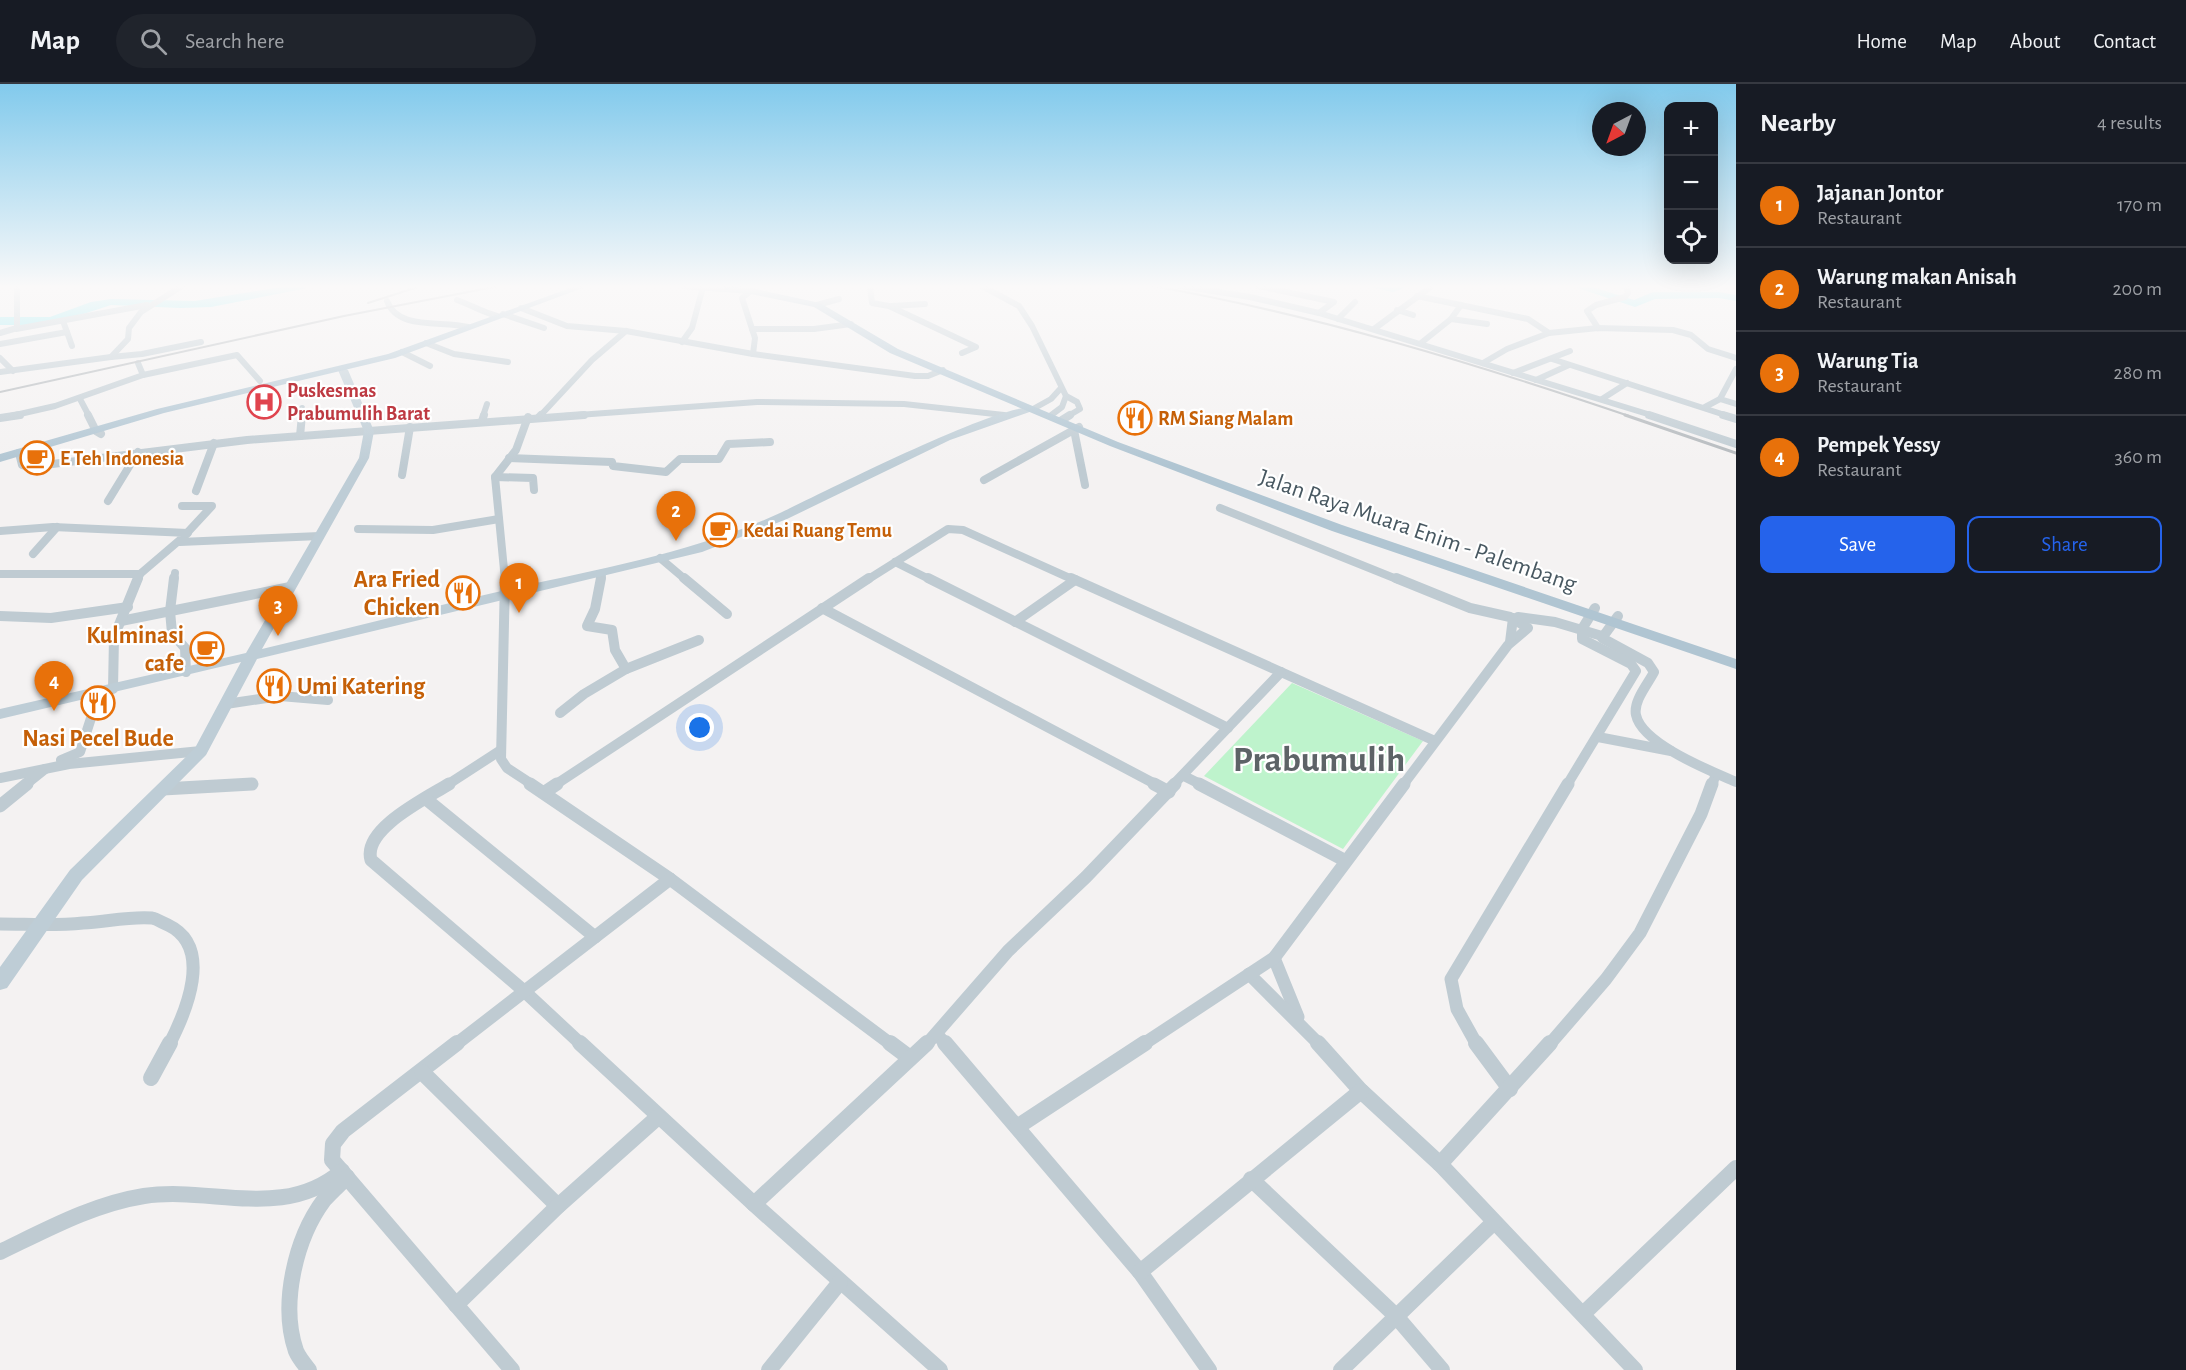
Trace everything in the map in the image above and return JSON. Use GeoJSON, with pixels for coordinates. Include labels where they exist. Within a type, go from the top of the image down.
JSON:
{"type":"FeatureCollection","features":[{"type":"Feature","properties":{"kind":"main road"},"geometry":{"type":"LineString","coordinates":[[0,460],[98,432],[338,371],[420,346]]}},
{"type":"Feature","properties":{"kind":"main road","name":"Jalan Raya Muara Enim - Palembang"},"geometry":{"type":"LineString","coordinates":[[886,346],[1080,429],[1337,528],[1593,611],[1736,664]]}},
{"type":"Feature","properties":{"kind":"main road","name":"Jalan Raya Muara Enim - Palembang"},"geometry":{"type":"LineString","coordinates":[[1616,619],[1736,655]]}},
{"type":"Feature","properties":{"kind":"street"},"geometry":{"type":"LineString","coordinates":[[111,357],[121,346]]}},
{"type":"Feature","properties":{"kind":"street"},"geometry":{"type":"LineString","coordinates":[[0,372],[142,354],[181,346]]}},
{"type":"Feature","properties":{"kind":"street"},"geometry":{"type":"LineString","coordinates":[[432,346],[454,354],[508,362]]}},
{"type":"Feature","properties":{"kind":"street"},"geometry":{"type":"LineString","coordinates":[[539,417],[592,360],[609,346]]}},
{"type":"Feature","properties":{"kind":"street"},"geometry":{"type":"LineString","coordinates":[[706,346],[915,376],[928,376],[943,370]]}},
{"type":"Feature","properties":{"kind":"street"},"geometry":{"type":"LineString","coordinates":[[753,354],[754,346]]}},
{"type":"Feature","properties":{"kind":"street"},"geometry":{"type":"LineString","coordinates":[[962,353],[976,347],[974,346]]}},
{"type":"Feature","properties":{"kind":"street"},"geometry":{"type":"LineString","coordinates":[[1041,346],[1061,388],[1066,396],[1077,402],[1080,410],[1062,420]]}},
{"type":"Feature","properties":{"kind":"street"},"geometry":{"type":"LineString","coordinates":[[1429,346],[1602,399],[1736,444]]}},
{"type":"Feature","properties":{"kind":"street"},"geometry":{"type":"LineString","coordinates":[[1483,363],[1515,346]]}},
{"type":"Feature","properties":{"kind":"street"},"geometry":{"type":"LineString","coordinates":[[1704,346],[1736,358]]}},
{"type":"Feature","properties":{"kind":"street"},"geometry":{"type":"LineString","coordinates":[[1513,373],[1570,351]]}},
{"type":"Feature","properties":{"kind":"street"},"geometry":{"type":"LineString","coordinates":[[402,352],[429,366]]}},
{"type":"Feature","properties":{"kind":"street"},"geometry":{"type":"LineString","coordinates":[[0,418],[44,411],[80,399],[93,390],[143,375],[237,355],[245,363],[250,374],[260,381]]}},
{"type":"Feature","properties":{"kind":"street"},"geometry":{"type":"LineString","coordinates":[[0,358],[13,371]]}},
{"type":"Feature","properties":{"kind":"street"},"geometry":{"type":"LineString","coordinates":[[1552,359],[1736,419]]}},
{"type":"Feature","properties":{"kind":"street"},"geometry":{"type":"LineString","coordinates":[[138,363],[143,375]]}},
{"type":"Feature","properties":{"kind":"street"},"geometry":{"type":"LineString","coordinates":[[1536,380],[1569,365]]}},
{"type":"Feature","properties":{"kind":"street"},"geometry":{"type":"LineString","coordinates":[[1705,407],[1720,399],[1732,385],[1736,369]]}},
{"type":"Feature","properties":{"kind":"street"},"geometry":{"type":"LineString","coordinates":[[0,982],[76,875],[201,751],[251,656],[364,458],[369,431],[338,371]]}},
{"type":"Feature","properties":{"kind":"street"},"geometry":{"type":"LineString","coordinates":[[1602,399],[1627,383]]}},
{"type":"Feature","properties":{"kind":"street"},"geometry":{"type":"LineString","coordinates":[[0,714],[186,672],[506,594],[602,574],[743,533],[939,440],[1004,415],[1033,409],[1051,399],[1061,388]]}},
{"type":"Feature","properties":{"kind":"street"},"geometry":{"type":"LineString","coordinates":[[1050,416],[1062,406],[1066,396]]}},
{"type":"Feature","properties":{"kind":"street"},"geometry":{"type":"LineString","coordinates":[[80,399],[98,432]]}},
{"type":"Feature","properties":{"kind":"street"},"geometry":{"type":"LineString","coordinates":[[1720,399],[1736,404]]}},
{"type":"Feature","properties":{"kind":"street"},"geometry":{"type":"LineString","coordinates":[[20,455],[21,465],[28,467],[214,443],[528,417],[757,402],[904,404],[1004,415]]}},
{"type":"Feature","properties":{"kind":"street"},"geometry":{"type":"LineString","coordinates":[[482,421],[488,404]]}},
{"type":"Feature","properties":{"kind":"street"},"geometry":{"type":"LineString","coordinates":[[300,436],[302,408]]}},
{"type":"Feature","properties":{"kind":"street"},"geometry":{"type":"LineString","coordinates":[[528,417],[516,450],[495,477],[506,594],[506,673],[501,759],[507,768],[670,879],[910,1058]]}},
{"type":"Feature","properties":{"kind":"street"},"geometry":{"type":"LineString","coordinates":[[402,475],[410,427]]}},
{"type":"Feature","properties":{"kind":"street"},"geometry":{"type":"LineString","coordinates":[[984,480],[1080,429],[1085,484]]}},
{"type":"Feature","properties":{"kind":"street"},"geometry":{"type":"LineString","coordinates":[[509,458],[612,462],[613,466],[666,472],[680,459],[719,459],[728,444],[770,442]]}},
{"type":"Feature","properties":{"kind":"street"},"geometry":{"type":"LineString","coordinates":[[196,491],[214,443]]}},
{"type":"Feature","properties":{"kind":"street"},"geometry":{"type":"LineString","coordinates":[[108,501],[138,453]]}},
{"type":"Feature","properties":{"kind":"street"},"geometry":{"type":"LineString","coordinates":[[495,477],[533,478],[534,490]]}},
{"type":"Feature","properties":{"kind":"street"},"geometry":{"type":"LineString","coordinates":[[113,689],[114,637],[140,574],[180,542],[212,506],[182,506]]}},
{"type":"Feature","properties":{"kind":"street"},"geometry":{"type":"LineString","coordinates":[[1220,508],[1470,608],[1511,617],[1538,618],[1602,636],[1606,641],[1653,667],[1654,672],[1636,710],[1636,719],[1648,733],[1675,752],[1736,782]]}},
{"type":"Feature","properties":{"kind":"street"},"geometry":{"type":"LineString","coordinates":[[358,529],[433,530],[499,519]]}},
{"type":"Feature","properties":{"kind":"street"},"geometry":{"type":"LineString","coordinates":[[0,531],[57,527],[187,533]]}},
{"type":"Feature","properties":{"kind":"street"},"geometry":{"type":"LineString","coordinates":[[33,554],[57,527]]}},
{"type":"Feature","properties":{"kind":"street"},"geometry":{"type":"LineString","coordinates":[[545,792],[943,530],[956,528],[1435,741]]}},
{"type":"Feature","properties":{"kind":"street"},"geometry":{"type":"LineString","coordinates":[[180,542],[320,536]]}},
{"type":"Feature","properties":{"kind":"street"},"geometry":{"type":"LineString","coordinates":[[660,558],[727,614]]}},
{"type":"Feature","properties":{"kind":"street"},"geometry":{"type":"LineString","coordinates":[[895,562],[1228,728]]}},
{"type":"Feature","properties":{"kind":"street"},"geometry":{"type":"LineString","coordinates":[[175,573],[170,611],[174,638],[186,651],[186,672]]}},
{"type":"Feature","properties":{"kind":"street"},"geometry":{"type":"LineString","coordinates":[[0,574],[140,574]]}},
{"type":"Feature","properties":{"kind":"street"},"geometry":{"type":"LineString","coordinates":[[602,574],[595,609],[587,626],[612,630],[615,650],[626,669]]}},
{"type":"Feature","properties":{"kind":"street"},"geometry":{"type":"LineString","coordinates":[[1015,622],[1075,580]]}},
{"type":"Feature","properties":{"kind":"street"},"geometry":{"type":"LineString","coordinates":[[122,621],[290,587]]}},
{"type":"Feature","properties":{"kind":"street"},"geometry":{"type":"LineString","coordinates":[[0,616],[51,618],[128,607]]}},
{"type":"Feature","properties":{"kind":"street"},"geometry":{"type":"LineString","coordinates":[[822,608],[1169,792]]}},
{"type":"Feature","properties":{"kind":"street"},"geometry":{"type":"LineString","coordinates":[[1510,1089],[1458,1013],[1451,994],[1450,979],[1636,671],[1631,664],[1582,639],[1582,629],[1593,611]]}},
{"type":"Feature","properties":{"kind":"street"},"geometry":{"type":"LineString","coordinates":[[1510,642],[1511,617]]}},
{"type":"Feature","properties":{"kind":"street"},"geometry":{"type":"LineString","coordinates":[[1017,1127],[1274,958],[1510,642],[1518,639],[1528,628],[1511,617]]}},
{"type":"Feature","properties":{"kind":"street"},"geometry":{"type":"LineString","coordinates":[[1602,636],[1616,619]]}},
{"type":"Feature","properties":{"kind":"street"},"geometry":{"type":"LineString","coordinates":[[560,713],[584,694],[626,669],[699,640]]}},
{"type":"Feature","properties":{"kind":"street"},"geometry":{"type":"LineString","coordinates":[[754,1204],[937,1034],[1008,951],[1086,878],[1281,672]]}},
{"type":"Feature","properties":{"kind":"street"},"geometry":{"type":"LineString","coordinates":[[226,704],[280,696],[328,700]]}},
{"type":"Feature","properties":{"kind":"street"},"geometry":{"type":"LineString","coordinates":[[0,806],[57,760],[80,753],[92,716]]}},
{"type":"Feature","properties":{"kind":"street"},"geometry":{"type":"LineString","coordinates":[[1598,737],[1675,752]]}},
{"type":"Feature","properties":{"kind":"street"},"geometry":{"type":"LineString","coordinates":[[501,750],[389,824],[375,837],[369,847],[371,860],[524,991],[658,1117],[940,1370]]}},
{"type":"Feature","properties":{"kind":"street"},"geometry":{"type":"LineString","coordinates":[[0,778],[46,768],[201,751]]}},
{"type":"Feature","properties":{"kind":"street"},"geometry":{"type":"LineString","coordinates":[[1440,1164],[1510,1089],[1606,979],[1640,933],[1701,814],[1716,774]]}},
{"type":"Feature","properties":{"kind":"street"},"geometry":{"type":"LineString","coordinates":[[1184,776],[1347,861]]}},
{"type":"Feature","properties":{"kind":"street"},"geometry":{"type":"LineString","coordinates":[[163,789],[252,784]]}},
{"type":"Feature","properties":{"kind":"street"},"geometry":{"type":"LineString","coordinates":[[426,799],[595,938]]}},
{"type":"Feature","properties":{"kind":"street"},"geometry":{"type":"LineString","coordinates":[[512,1370],[332,1160],[331,1151],[338,1137],[670,879]]}},
{"type":"Feature","properties":{"kind":"street"},"geometry":{"type":"LineString","coordinates":[[0,924],[41,925],[153,918],[167,922],[189,942],[195,959],[181,1026],[151,1078]]}},
{"type":"Feature","properties":{"kind":"street"},"geometry":{"type":"LineString","coordinates":[[1274,958],[1286,993],[1304,1027]]}},
{"type":"Feature","properties":{"kind":"street"},"geometry":{"type":"LineString","coordinates":[[1249,974],[1304,1027],[1361,1091],[1440,1164],[1635,1370]]}},
{"type":"Feature","properties":{"kind":"street"},"geometry":{"type":"LineString","coordinates":[[937,1034],[1140,1272],[1209,1370]]}},
{"type":"Feature","properties":{"kind":"street"},"geometry":{"type":"LineString","coordinates":[[422,1072],[558,1206]]}},
{"type":"Feature","properties":{"kind":"street"},"geometry":{"type":"LineString","coordinates":[[1140,1272],[1361,1091]]}},
{"type":"Feature","properties":{"kind":"street"},"geometry":{"type":"LineString","coordinates":[[456,1305],[558,1206],[658,1117]]}},
{"type":"Feature","properties":{"kind":"street"},"geometry":{"type":"LineString","coordinates":[[1583,1314],[1736,1168]]}},
{"type":"Feature","properties":{"kind":"street"},"geometry":{"type":"LineString","coordinates":[[0,1252],[74,1219],[123,1201],[173,1195],[255,1197],[304,1194],[321,1188],[344,1174]]}},
{"type":"Feature","properties":{"kind":"street"},"geometry":{"type":"LineString","coordinates":[[309,1370],[296,1353],[291,1327],[290,1304],[294,1280],[308,1228],[344,1174]]}},
{"type":"Feature","properties":{"kind":"street"},"geometry":{"type":"LineString","coordinates":[[1251,1179],[1395,1315],[1442,1370]]}},
{"type":"Feature","properties":{"kind":"street"},"geometry":{"type":"LineString","coordinates":[[1341,1370],[1395,1315],[1494,1222]]}},
{"type":"Feature","properties":{"kind":"street"},"geometry":{"type":"LineString","coordinates":[[769,1370],[840,1282]]}},
{"type":"Feature","properties":{"kind":"green space"},"geometry":{"type":"Polygon","coordinates":[[[1292,683],[1423,741],[1343,849],[1204,776],[1292,683]]]}},
{"type":"Feature","properties":{"kind":"railway"},"geometry":{"type":"LineString","coordinates":[[0,392],[208,346]]}},
{"type":"Feature","properties":{"kind":"railway"},"geometry":{"type":"LineString","coordinates":[[1408,346],[1512,377],[1629,416]]}},
{"type":"Feature","properties":{"kind":"railway"},"geometry":{"type":"LineString","coordinates":[[1625,415],[1736,453]]}},
{"type":"Feature","properties":{"kind":"place","name":"Puskesmas Prabumulih Barat"},"geometry":{"type":"Point","coordinates":[264,402]}},
{"type":"Feature","properties":{"kind":"place","name":"RM Siang Malam"},"geometry":{"type":"Point","coordinates":[1135,418]}},
{"type":"Feature","properties":{"kind":"place","name":"E Teh Indonesia"},"geometry":{"type":"Point","coordinates":[37,458]}},
{"type":"Feature","properties":{"kind":"place","name":"Kedai Ruang Temu"},"geometry":{"type":"Point","coordinates":[720,530]}},
{"type":"Feature","properties":{"kind":"place","name":"Warung makan Anisah"},"geometry":{"type":"Point","coordinates":[676,541]}},
{"type":"Feature","properties":{"kind":"place","name":"Ara Fried Chicken"},"geometry":{"type":"Point","coordinates":[463,593]}},
{"type":"Feature","properties":{"kind":"place","name":"Jajanan Jontor"},"geometry":{"type":"Point","coordinates":[519,613]}},
{"type":"Feature","properties":{"kind":"place","name":"Warung Tia"},"geometry":{"type":"Point","coordinates":[278,636]}},
{"type":"Feature","properties":{"kind":"place","name":"Kulminasi cafe"},"geometry":{"type":"Point","coordinates":[207,649]}},
{"type":"Feature","properties":{"kind":"place","name":"Umi Katering"},"geometry":{"type":"Point","coordinates":[274,686]}},
{"type":"Feature","properties":{"kind":"place","name":"Nasi Pecel Bude"},"geometry":{"type":"Point","coordinates":[98,703]}},
{"type":"Feature","properties":{"kind":"place","name":"Pempek Yessy"},"geometry":{"type":"Point","coordinates":[54,711]}},
{"type":"Feature","properties":{"kind":"district","name":"Prabumulih"},"geometry":{"type":"Point","coordinates":[1319,758]}}]}
